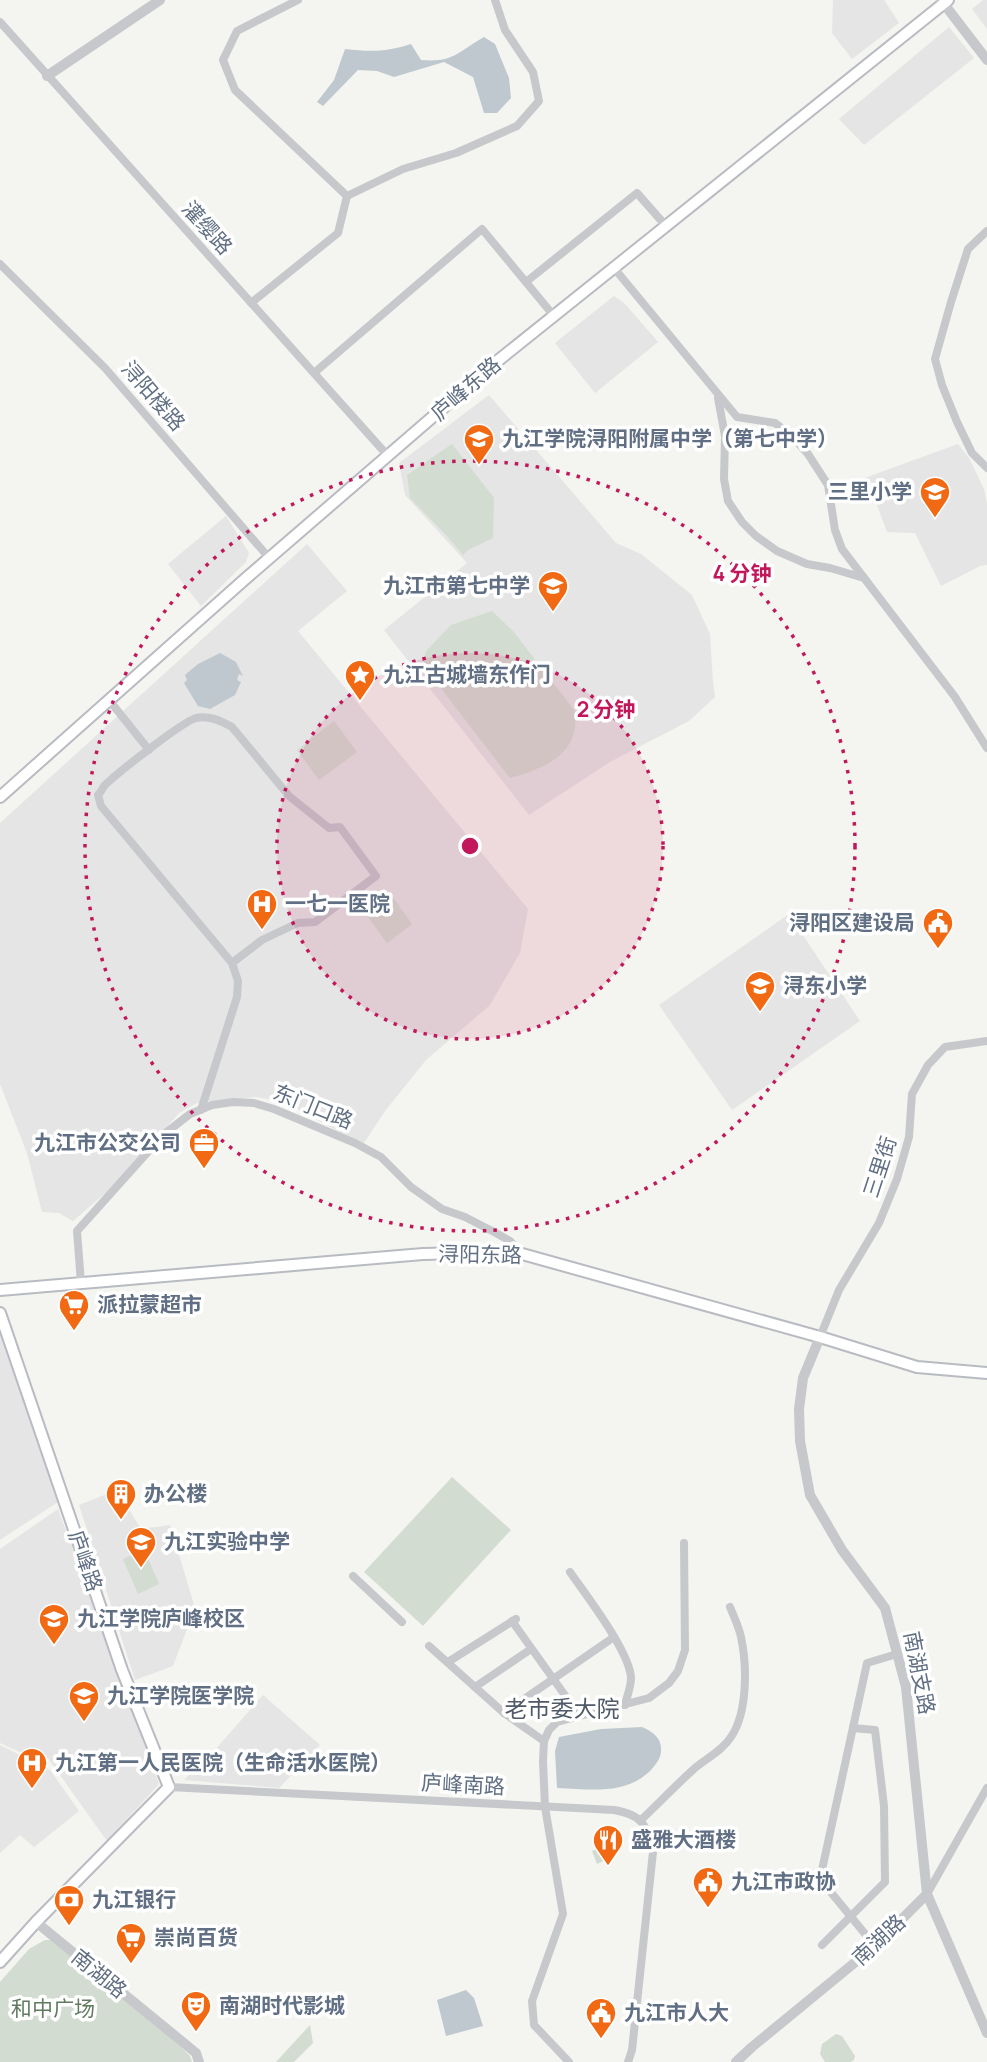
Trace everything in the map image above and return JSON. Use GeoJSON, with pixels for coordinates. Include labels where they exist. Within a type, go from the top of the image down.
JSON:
{"type":"FeatureCollection","features":[{"type":"Feature","properties":{"kind":"main road","name":"庐峰东路"},"geometry":{"type":"LineString","coordinates":[[0,797],[495,363],[944,1]]}},
{"type":"Feature","properties":{"kind":"main road","name":"浔阳东路"},"geometry":{"type":"LineString","coordinates":[[0,1290],[423,1254],[515,1252],[820,1337],[917,1367],[987,1373]]}},
{"type":"Feature","properties":{"kind":"main road","name":"庐峰路"},"geometry":{"type":"LineString","coordinates":[[0,1313],[122,1671],[169,1787]]}},
{"type":"Feature","properties":{"kind":"main road"},"geometry":{"type":"LineString","coordinates":[[0,1962],[169,1787]]}},
{"type":"Feature","properties":{"kind":"street"},"geometry":{"type":"LineString","coordinates":[[47,76],[160,0]]}},
{"type":"Feature","properties":{"kind":"street"},"geometry":{"type":"LineString","coordinates":[[298,0],[237,32],[223,60],[235,90],[347,196]]}},
{"type":"Feature","properties":{"kind":"street"},"geometry":{"type":"LineString","coordinates":[[347,196],[403,169],[456,153],[517,126],[539,101],[533,72],[505,30],[495,0]]}},
{"type":"Feature","properties":{"kind":"street"},"geometry":{"type":"LineString","coordinates":[[944,1],[987,60]]}},
{"type":"Feature","properties":{"kind":"street","name":"灌缨路"},"geometry":{"type":"LineString","coordinates":[[0,22],[388,456]]}},
{"type":"Feature","properties":{"kind":"street"},"geometry":{"type":"LineString","coordinates":[[526,282],[637,192],[666,226]]}},
{"type":"Feature","properties":{"kind":"street"},"geometry":{"type":"LineString","coordinates":[[251,303],[338,233],[347,196]]}},
{"type":"Feature","properties":{"kind":"street"},"geometry":{"type":"LineString","coordinates":[[314,373],[482,229],[554,316]]}},
{"type":"Feature","properties":{"kind":"street"},"geometry":{"type":"LineString","coordinates":[[987,231],[968,249],[935,359],[957,422],[972,453],[987,468]]}},
{"type":"Feature","properties":{"kind":"street","name":"浔阳楼路"},"geometry":{"type":"LineString","coordinates":[[0,264],[105,368],[270,559]]}},
{"type":"Feature","properties":{"kind":"street"},"geometry":{"type":"LineString","coordinates":[[614,268],[737,417],[775,423],[793,437],[808,454],[828,485],[835,530],[842,549],[955,697],[987,748]]}},
{"type":"Feature","properties":{"kind":"street"},"geometry":{"type":"LineString","coordinates":[[717,395],[723,425],[726,490],[742,522],[756,536],[787,555],[807,564],[863,578]]}},
{"type":"Feature","properties":{"kind":"street"},"geometry":{"type":"LineString","coordinates":[[109,700],[149,750]]}},
{"type":"Feature","properties":{"kind":"street"},"geometry":{"type":"LineString","coordinates":[[201,1110],[237,997],[238,981],[232,963],[101,806],[98,795],[149,750],[186,722],[197,718],[222,721],[232,727],[289,796],[328,828],[340,827],[376,876],[315,922],[298,923],[282,930],[262,940],[232,963]]}},
{"type":"Feature","properties":{"kind":"street","name":"三里街"},"geometry":{"type":"LineString","coordinates":[[820,1337],[839,1290],[879,1223],[897,1179],[909,1137],[912,1094],[928,1065],[945,1047],[987,1041]]}},
{"type":"Feature","properties":{"kind":"street","name":"东门口路"},"geometry":{"type":"LineString","coordinates":[[81,1283],[77,1231],[163,1135],[190,1114],[212,1105],[233,1102],[254,1103],[274,1109],[355,1143],[381,1157],[411,1187],[442,1209],[496,1233],[510,1241],[521,1254]]}},
{"type":"Feature","properties":{"kind":"street","name":"南湖支路"},"geometry":{"type":"LineString","coordinates":[[820,1337],[803,1378],[799,1409],[800,1441],[810,1495],[842,1550],[885,1608],[906,1687],[927,1894],[987,2033]]}},
{"type":"Feature","properties":{"kind":"street"},"geometry":{"type":"LineString","coordinates":[[569,2062],[534,2025],[532,2001],[564,1914],[545,1807],[544,1741],[552,1725],[564,1719],[649,1699],[670,1683],[683,1660],[685,1650],[684,1543]]}},
{"type":"Feature","properties":{"kind":"street"},"geometry":{"type":"LineString","coordinates":[[570,1572],[614,1637],[631,1677],[625,1705]]}},
{"type":"Feature","properties":{"kind":"street"},"geometry":{"type":"LineString","coordinates":[[353,1576],[402,1622]]}},
{"type":"Feature","properties":{"kind":"street"},"geometry":{"type":"LineString","coordinates":[[628,2062],[632,2050],[653,1852],[649,1834],[640,1820],[696,1767],[723,1746],[732,1736],[739,1721],[746,1666],[741,1634],[730,1607]]}},
{"type":"Feature","properties":{"kind":"street"},"geometry":{"type":"LineString","coordinates":[[448,1662],[514,1620],[579,1715]]}},
{"type":"Feature","properties":{"kind":"street"},"geometry":{"type":"LineString","coordinates":[[504,1713],[614,1637]]}},
{"type":"Feature","properties":{"kind":"street"},"geometry":{"type":"LineString","coordinates":[[429,1647],[504,1713],[544,1741]]}},
{"type":"Feature","properties":{"kind":"street"},"geometry":{"type":"LineString","coordinates":[[475,1687],[531,1648]]}},
{"type":"Feature","properties":{"kind":"street"},"geometry":{"type":"LineString","coordinates":[[875,1946],[820,1880],[867,1663],[897,1654]]}},
{"type":"Feature","properties":{"kind":"street"},"geometry":{"type":"LineString","coordinates":[[822,1945],[885,1882],[884,1807],[875,1730],[853,1728]]}},
{"type":"Feature","properties":{"kind":"street","name":"庐峰南路"},"geometry":{"type":"LineString","coordinates":[[169,1787],[614,1810],[630,1813],[640,1820]]}},
{"type":"Feature","properties":{"kind":"street","name":"南湖路"},"geometry":{"type":"LineString","coordinates":[[736,2062],[875,1946],[927,1894],[987,1788]]}},
{"type":"Feature","properties":{"kind":"street","name":"南湖路"},"geometry":{"type":"LineString","coordinates":[[36,1923],[196,2053],[199,2062]]}},
{"type":"Feature","properties":{"kind":"shaded area"},"geometry":{"type":"Polygon","coordinates":[[[833,0],[884,0],[899,23],[852,59],[832,33],[833,0]]]}},
{"type":"Feature","properties":{"kind":"shaded area"},"geometry":{"type":"Polygon","coordinates":[[[987,0],[987,29],[972,9],[987,0]]]}},
{"type":"Feature","properties":{"kind":"shaded area"},"geometry":{"type":"Polygon","coordinates":[[[949,27],[974,58],[864,145],[839,119],[949,27]]]}},
{"type":"Feature","properties":{"kind":"shaded area"},"geometry":{"type":"Polygon","coordinates":[[[484,37],[495,44],[509,78],[511,98],[497,113],[484,113],[473,77],[444,62],[394,77],[377,71],[358,70],[323,106],[317,102],[334,80],[345,49],[378,51],[411,44],[421,60],[441,60],[455,55],[484,37]]]}},
{"type":"Feature","properties":{"kind":"shaded area"},"geometry":{"type":"Polygon","coordinates":[[[614,296],[625,304],[658,342],[595,393],[555,343],[614,296]]]}},
{"type":"Feature","properties":{"kind":"shaded area","name":"九江市第七中学"},"geometry":{"type":"Polygon","coordinates":[[[489,395],[616,543],[641,554],[692,595],[710,634],[715,697],[689,721],[610,762],[529,815],[384,630],[467,563],[405,495],[399,463],[489,395]]]}},
{"type":"Feature","properties":{"kind":"shaded area","name":"三里小学"},"geometry":{"type":"Polygon","coordinates":[[[958,444],[969,458],[984,489],[987,504],[987,565],[941,586],[915,533],[887,532],[877,505],[860,496],[851,483],[958,444]]]}},
{"type":"Feature","properties":{"kind":"shaded area"},"geometry":{"type":"Polygon","coordinates":[[[226,516],[249,553],[246,562],[201,606],[168,564],[226,516]]]}},
{"type":"Feature","properties":{"kind":"shaded area","name":"一七一医院"},"geometry":{"type":"Polygon","coordinates":[[[307,544],[347,591],[298,631],[528,909],[520,953],[490,1005],[426,1060],[385,1111],[364,1143],[286,1103],[257,1097],[197,1103],[179,1113],[118,1182],[73,1221],[59,1213],[42,1212],[27,1153],[0,1084],[0,823],[307,544]]]}},
{"type":"Feature","properties":{"kind":"shaded area"},"geometry":{"type":"Polygon","coordinates":[[[220,653],[236,662],[243,676],[239,674],[237,680],[241,682],[235,695],[210,709],[198,706],[184,683],[187,680],[185,675],[198,664],[220,653]]]}},
{"type":"Feature","properties":{"kind":"shaded area","name":"浔东小学"},"geometry":{"type":"Polygon","coordinates":[[[789,914],[860,1021],[732,1110],[659,1005],[789,914]]]}},
{"type":"Feature","properties":{"kind":"shaded area"},"geometry":{"type":"Polygon","coordinates":[[[0,1334],[58,1502],[0,1540],[0,1334]]]}},
{"type":"Feature","properties":{"kind":"shaded area","name":"九江实验中学"},"geometry":{"type":"Polygon","coordinates":[[[117,1490],[141,1529],[170,1525],[195,1608],[173,1666],[135,1680],[79,1505],[117,1490]]]}},
{"type":"Feature","properties":{"kind":"shaded area","name":"九江学院庐峰校区"},"geometry":{"type":"Polygon","coordinates":[[[58,1509],[159,1784],[107,1841],[48,1758],[37,1760],[0,1743],[0,1549],[58,1509]]]}},
{"type":"Feature","properties":{"kind":"shaded area"},"geometry":{"type":"Polygon","coordinates":[[[263,1695],[320,1745],[279,1788],[184,1780],[215,1750],[263,1695]]]}},
{"type":"Feature","properties":{"kind":"shaded area"},"geometry":{"type":"Polygon","coordinates":[[[642,1727],[656,1736],[661,1751],[651,1770],[641,1778],[630,1784],[607,1789],[557,1788],[555,1751],[559,1737],[601,1729],[642,1727]]]}},
{"type":"Feature","properties":{"kind":"shaded area","name":"九江第一人民医院（生命活水医院）"},"geometry":{"type":"Polygon","coordinates":[[[0,1745],[50,1770],[79,1811],[34,1847],[20,1835],[0,1853],[0,1745]]]}},
{"type":"Feature","properties":{"kind":"shaded area"},"geometry":{"type":"Polygon","coordinates":[[[466,1990],[474,1998],[483,2026],[446,2036],[437,2000],[466,1990]]]}},
{"type":"Feature","properties":{"kind":"green space"},"geometry":{"type":"Polygon","coordinates":[[[452,444],[494,498],[493,538],[463,555],[410,498],[407,475],[452,444]]]}},
{"type":"Feature","properties":{"kind":"green space"},"geometry":{"type":"Polygon","coordinates":[[[492,611],[513,631],[574,710],[572,738],[558,757],[535,770],[510,778],[423,665],[426,651],[451,625],[492,611]]]}},
{"type":"Feature","properties":{"kind":"green space"},"geometry":{"type":"Polygon","coordinates":[[[334,721],[357,752],[319,780],[297,750],[334,721]]]}},
{"type":"Feature","properties":{"kind":"green space"},"geometry":{"type":"Polygon","coordinates":[[[389,892],[412,924],[387,943],[363,910],[389,892]]]}},
{"type":"Feature","properties":{"kind":"green space"},"geometry":{"type":"Polygon","coordinates":[[[452,1477],[511,1530],[423,1626],[364,1572],[452,1477]]]}},
{"type":"Feature","properties":{"kind":"green space"},"geometry":{"type":"Polygon","coordinates":[[[144,1549],[159,1584],[138,1594],[123,1559],[144,1549]]]}},
{"type":"Feature","properties":{"kind":"green space"},"geometry":{"type":"Polygon","coordinates":[[[608,1844],[614,1856],[597,1864],[592,1851],[608,1844]]]}},
{"type":"Feature","properties":{"kind":"green space","name":"和中广场"},"geometry":{"type":"Polygon","coordinates":[[[45,1940],[52,1940],[182,2048],[192,2062],[0,2062],[0,1982],[29,1949],[45,1940]]]}},
{"type":"Feature","properties":{"kind":"green space"},"geometry":{"type":"Polygon","coordinates":[[[310,2025],[313,2043],[294,2062],[276,2062],[310,2025]]]}},
{"type":"Feature","properties":{"kind":"green space"},"geometry":{"type":"Polygon","coordinates":[[[836,2034],[842,2036],[855,2056],[851,2062],[825,2062],[820,2054],[822,2044],[836,2034]]]}},
{"type":"Feature","properties":{"kind":"place","name":"九江学院浔阳附属中学（第七中学）"},"geometry":{"type":"Point","coordinates":[479,466]}},
{"type":"Feature","properties":{"kind":"place","name":"三里小学"},"geometry":{"type":"Point","coordinates":[935,519]}},
{"type":"Feature","properties":{"kind":"place","name":"九江市第七中学"},"geometry":{"type":"Point","coordinates":[553,613]}},
{"type":"Feature","properties":{"kind":"place","name":"九江古城墙东作门"},"geometry":{"type":"Point","coordinates":[360,702]}},
{"type":"Feature","properties":{"kind":"place","name":"一七一医院"},"geometry":{"type":"Point","coordinates":[262,931]}},
{"type":"Feature","properties":{"kind":"place","name":"浔阳区建设局"},"geometry":{"type":"Point","coordinates":[938,950]}},
{"type":"Feature","properties":{"kind":"place","name":"浔东小学"},"geometry":{"type":"Point","coordinates":[760,1013]}},
{"type":"Feature","properties":{"kind":"place","name":"九江市公交公司"},"geometry":{"type":"Point","coordinates":[204,1170]}},
{"type":"Feature","properties":{"kind":"place","name":"派拉蒙超市"},"geometry":{"type":"Point","coordinates":[74,1332]}},
{"type":"Feature","properties":{"kind":"place","name":"办公楼"},"geometry":{"type":"Point","coordinates":[121,1521]}},
{"type":"Feature","properties":{"kind":"place","name":"九江实验中学"},"geometry":{"type":"Point","coordinates":[141,1569]}},
{"type":"Feature","properties":{"kind":"place","name":"九江学院庐峰校区"},"geometry":{"type":"Point","coordinates":[54,1646]}},
{"type":"Feature","properties":{"kind":"place","name":"九江学院医学院"},"geometry":{"type":"Point","coordinates":[84,1723]}},
{"type":"Feature","properties":{"kind":"place","name":"九江第一人民医院（生命活水医院）"},"geometry":{"type":"Point","coordinates":[32,1790]}},
{"type":"Feature","properties":{"kind":"place","name":"盛雅大酒楼"},"geometry":{"type":"Point","coordinates":[608,1867]}},
{"type":"Feature","properties":{"kind":"place","name":"九江市政协"},"geometry":{"type":"Point","coordinates":[708,1909]}},
{"type":"Feature","properties":{"kind":"place","name":"九江银行"},"geometry":{"type":"Point","coordinates":[69,1927]}},
{"type":"Feature","properties":{"kind":"place","name":"崇尚百货"},"geometry":{"type":"Point","coordinates":[131,1965]}},
{"type":"Feature","properties":{"kind":"place","name":"南湖时代影城"},"geometry":{"type":"Point","coordinates":[196,2033]}},
{"type":"Feature","properties":{"kind":"place","name":"九江市人大"},"geometry":{"type":"Point","coordinates":[601,2040]}},
{"type":"Feature","properties":{"kind":"district","name":"老市委大院"},"geometry":{"type":"Point","coordinates":[562,1709]}}]}
